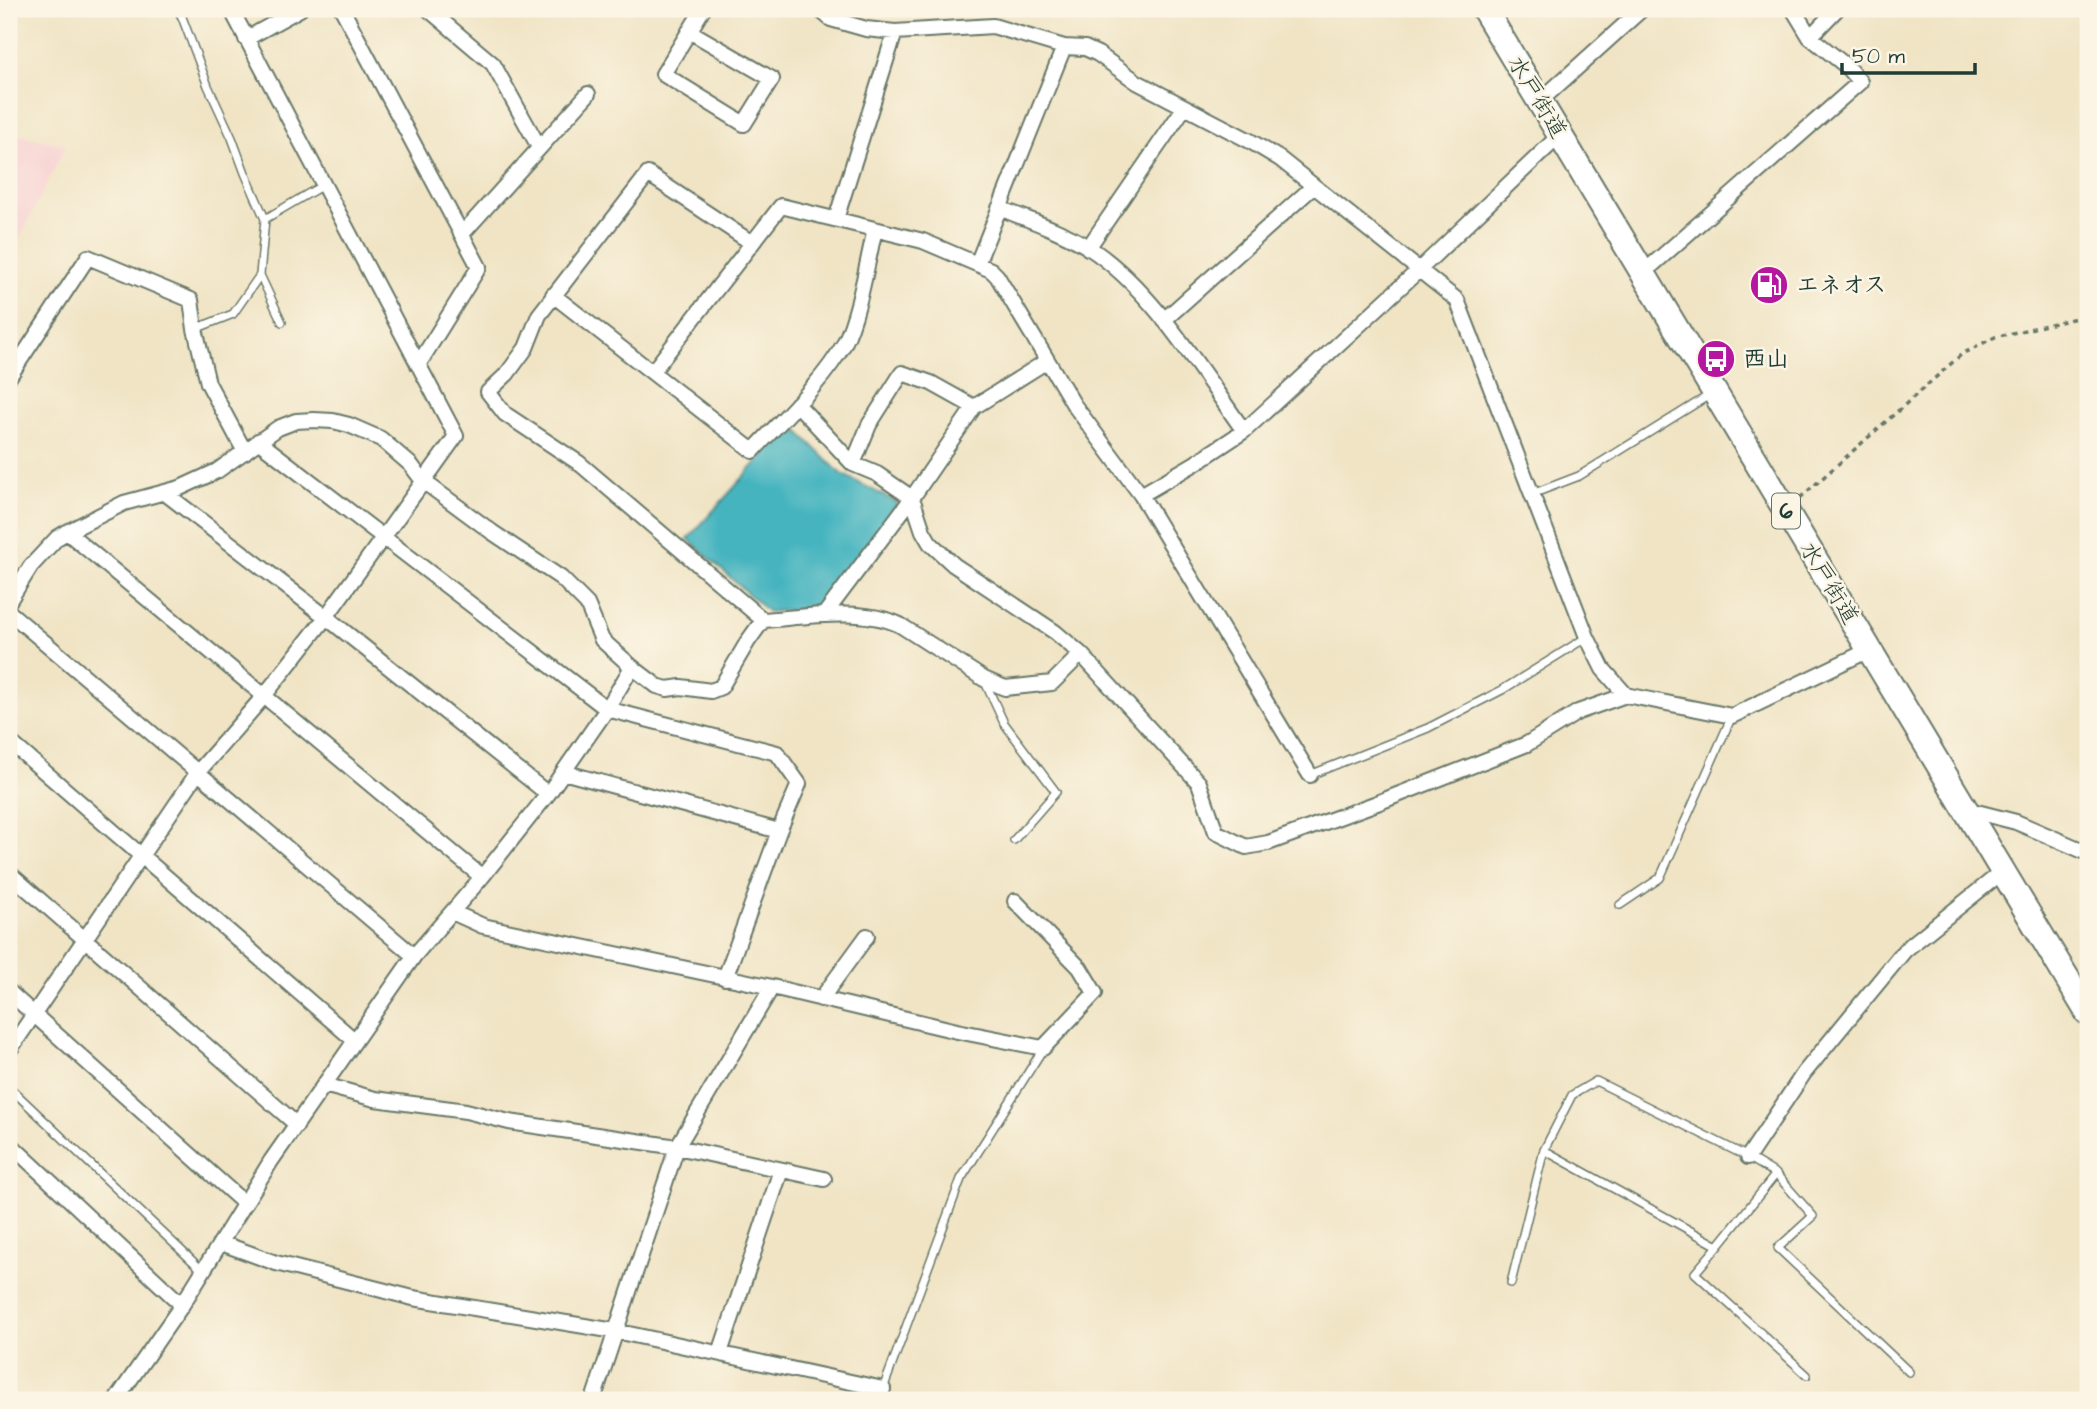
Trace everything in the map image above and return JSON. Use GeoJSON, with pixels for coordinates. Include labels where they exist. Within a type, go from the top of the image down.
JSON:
{"type":"FeatureCollection","features":[{"type":"Feature","properties":{"kind":"highway","name":"水戸街道"},"geometry":{"type":"LineString","coordinates":[[1484,9],[2088,1013]]}},
{"type":"Feature","properties":{"kind":"street"},"geometry":{"type":"LineString","coordinates":[[9,1051],[198,772],[264,696],[326,617],[456,436],[230,9]]}},
{"type":"Feature","properties":{"kind":"street"},"geometry":{"type":"LineString","coordinates":[[246,38],[300,9]]}},
{"type":"Feature","properties":{"kind":"street"},"geometry":{"type":"LineString","coordinates":[[342,9],[479,267],[418,365]]}},
{"type":"Feature","properties":{"kind":"street"},"geometry":{"type":"LineString","coordinates":[[428,9],[492,64],[540,147]]}},
{"type":"Feature","properties":{"kind":"street"},"geometry":{"type":"LineString","coordinates":[[689,31],[772,79],[744,124],[663,74],[689,31],[703,9]]}},
{"type":"Feature","properties":{"kind":"street"},"geometry":{"type":"LineString","coordinates":[[819,9],[831,19],[866,30],[895,32],[993,26],[1064,47],[1085,48],[1137,82],[1280,159],[1457,299],[1587,637],[1603,669],[1626,695]]}},
{"type":"Feature","properties":{"kind":"street"},"geometry":{"type":"LineString","coordinates":[[1540,101],[1642,9]]}},
{"type":"Feature","properties":{"kind":"street"},"geometry":{"type":"LineString","coordinates":[[1643,274],[1860,82],[1845,65],[1810,37],[1793,9]]}},
{"type":"Feature","properties":{"kind":"street"},"geometry":{"type":"LineString","coordinates":[[1810,37],[1837,9]]}},
{"type":"Feature","properties":{"kind":"street"},"geometry":{"type":"LineString","coordinates":[[836,219],[895,32]]}},
{"type":"Feature","properties":{"kind":"street"},"geometry":{"type":"LineString","coordinates":[[977,264],[1064,47]]}},
{"type":"Feature","properties":{"kind":"street"},"geometry":{"type":"LineString","coordinates":[[462,234],[588,94]]}},
{"type":"Feature","properties":{"kind":"street"},"geometry":{"type":"LineString","coordinates":[[1088,248],[1184,108]]}},
{"type":"Feature","properties":{"kind":"street"},"geometry":{"type":"LineString","coordinates":[[1141,495],[1244,431],[1420,270],[1560,135]]}},
{"type":"Feature","properties":{"kind":"street"},"geometry":{"type":"LineString","coordinates":[[752,243],[648,174],[539,314],[526,348],[507,374],[488,392],[505,414],[579,463],[763,621],[824,615],[886,618],[984,679],[1005,688],[1052,682],[1081,654]]}},
{"type":"Feature","properties":{"kind":"street"},"geometry":{"type":"LineString","coordinates":[[1164,320],[1314,186]]}},
{"type":"Feature","properties":{"kind":"street"},"geometry":{"type":"LineString","coordinates":[[653,371],[781,206],[923,241],[991,270],[998,276],[1074,405],[1141,495],[1310,775]]}},
{"type":"Feature","properties":{"kind":"street"},"geometry":{"type":"LineString","coordinates":[[999,208],[1059,232],[1119,270],[1164,320],[1244,431]]}},
{"type":"Feature","properties":{"kind":"street"},"geometry":{"type":"LineString","coordinates":[[553,295],[753,451],[831,364],[845,342],[853,321],[875,229]]}},
{"type":"Feature","properties":{"kind":"street"},"geometry":{"type":"LineString","coordinates":[[9,376],[88,257],[191,300],[208,383],[245,452]]}},
{"type":"Feature","properties":{"kind":"street"},"geometry":{"type":"LineString","coordinates":[[824,615],[912,498],[974,407],[1047,361]]}},
{"type":"Feature","properties":{"kind":"street"},"geometry":{"type":"LineString","coordinates":[[853,464],[869,425],[902,373],[931,383],[974,407]]}},
{"type":"Feature","properties":{"kind":"street"},"geometry":{"type":"LineString","coordinates":[[797,404],[853,464],[877,474],[912,498],[930,543],[954,565],[1055,632],[1081,654],[1199,783],[1216,832],[1246,847],[1268,843],[1365,808],[1527,744],[1578,712],[1626,695],[1732,716],[1869,650]]}},
{"type":"Feature","properties":{"kind":"street"},"geometry":{"type":"LineString","coordinates":[[9,601],[32,566],[57,538],[67,532],[124,503],[164,493],[218,471],[278,428],[296,421],[323,421],[341,423],[381,439],[411,466],[423,481],[561,578],[587,604],[603,640],[657,686],[667,690],[681,687],[710,691],[721,687],[763,621]]}},
{"type":"Feature","properties":{"kind":"street"},"geometry":{"type":"LineString","coordinates":[[258,442],[607,709],[777,753],[799,784],[725,978]]}},
{"type":"Feature","properties":{"kind":"street"},"geometry":{"type":"LineString","coordinates":[[164,493],[326,617],[548,794]]}},
{"type":"Feature","properties":{"kind":"street"},"geometry":{"type":"LineString","coordinates":[[67,532],[482,877]]}},
{"type":"Feature","properties":{"kind":"street"},"geometry":{"type":"LineString","coordinates":[[9,612],[414,956]]}},
{"type":"Feature","properties":{"kind":"street"},"geometry":{"type":"LineString","coordinates":[[116,1400],[182,1305],[245,1204],[354,1040],[414,956],[548,794],[607,709],[632,667]]}},
{"type":"Feature","properties":{"kind":"street"},"geometry":{"type":"LineString","coordinates":[[9,741],[354,1040]]}},
{"type":"Feature","properties":{"kind":"street"},"geometry":{"type":"LineString","coordinates":[[563,772],[779,831]]}},
{"type":"Feature","properties":{"kind":"street"},"geometry":{"type":"LineString","coordinates":[[1964,809],[2016,822],[2088,853]]}},
{"type":"Feature","properties":{"kind":"street"},"geometry":{"type":"LineString","coordinates":[[1748,1157],[1804,1073],[1905,950],[2002,872]]}},
{"type":"Feature","properties":{"kind":"street"},"geometry":{"type":"LineString","coordinates":[[9,873],[297,1125]]}},
{"type":"Feature","properties":{"kind":"street"},"geometry":{"type":"LineString","coordinates":[[452,912],[483,926],[1043,1048],[1095,993],[1080,968],[1015,901]]}},
{"type":"Feature","properties":{"kind":"street"},"geometry":{"type":"LineString","coordinates":[[821,999],[867,936]]}},
{"type":"Feature","properties":{"kind":"street"},"geometry":{"type":"LineString","coordinates":[[593,1400],[677,1147],[772,987]]}},
{"type":"Feature","properties":{"kind":"street"},"geometry":{"type":"LineString","coordinates":[[9,992],[245,1204]]}},
{"type":"Feature","properties":{"kind":"street"},"geometry":{"type":"LineString","coordinates":[[324,1085],[375,1099],[466,1111],[509,1122],[677,1147],[824,1179]]}},
{"type":"Feature","properties":{"kind":"street"},"geometry":{"type":"LineString","coordinates":[[9,1143],[182,1305]]}},
{"type":"Feature","properties":{"kind":"street"},"geometry":{"type":"LineString","coordinates":[[720,1353],[781,1170]]}},
{"type":"Feature","properties":{"kind":"street"},"geometry":{"type":"LineString","coordinates":[[221,1243],[276,1263],[413,1298],[615,1331],[720,1353],[881,1394]]}},
{"type":"Feature","properties":{"kind":"lane"},"geometry":{"type":"LineString","coordinates":[[177,9],[265,219],[260,275],[233,314],[195,329]]}},
{"type":"Feature","properties":{"kind":"lane"},"geometry":{"type":"LineString","coordinates":[[265,219],[323,185]]}},
{"type":"Feature","properties":{"kind":"lane"},"geometry":{"type":"LineString","coordinates":[[260,275],[282,322]]}},
{"type":"Feature","properties":{"kind":"lane"},"geometry":{"type":"LineString","coordinates":[[1532,494],[1579,476],[1714,392]]}},
{"type":"Feature","properties":{"kind":"lane"},"geometry":{"type":"LineString","coordinates":[[1310,775],[1427,728],[1502,690],[1587,637]]}},
{"type":"Feature","properties":{"kind":"lane"},"geometry":{"type":"LineString","coordinates":[[984,679],[1003,723],[1056,792],[1014,840]]}},
{"type":"Feature","properties":{"kind":"lane"},"geometry":{"type":"LineString","coordinates":[[1620,905],[1660,878],[1732,716]]}},
{"type":"Feature","properties":{"kind":"lane"},"geometry":{"type":"LineString","coordinates":[[881,1394],[961,1179],[1043,1048]]}},
{"type":"Feature","properties":{"kind":"lane"},"geometry":{"type":"LineString","coordinates":[[1511,1283],[1544,1150],[1572,1095],[1596,1081],[1748,1157],[1776,1174],[1813,1216],[1778,1248],[1909,1371]]}},
{"type":"Feature","properties":{"kind":"lane"},"geometry":{"type":"LineString","coordinates":[[9,1087],[203,1271]]}},
{"type":"Feature","properties":{"kind":"lane"},"geometry":{"type":"LineString","coordinates":[[1544,1150],[1718,1247]]}},
{"type":"Feature","properties":{"kind":"lane"},"geometry":{"type":"LineString","coordinates":[[1776,1174],[1695,1273],[1807,1375]]}},
{"type":"Feature","properties":{"kind":"path"},"geometry":{"type":"LineString","coordinates":[[1786,511],[1962,354],[1995,337],[2088,317]]}},
{"type":"Feature","properties":{"kind":"shaded area"},"geometry":{"type":"Polygon","coordinates":[[[9,133],[66,145],[9,260],[9,133]]]}},
{"type":"Feature","properties":{"kind":"water"},"geometry":{"type":"Polygon","coordinates":[[[791,424],[840,473],[898,503],[819,608],[768,612],[688,539],[791,424]]]}},
{"type":"Feature","properties":{"kind":"place","name":"エネオス"},"geometry":{"type":"Point","coordinates":[1769,285]}},
{"type":"Feature","properties":{"kind":"place","name":"西山"},"geometry":{"type":"Point","coordinates":[1716,359]}}]}
